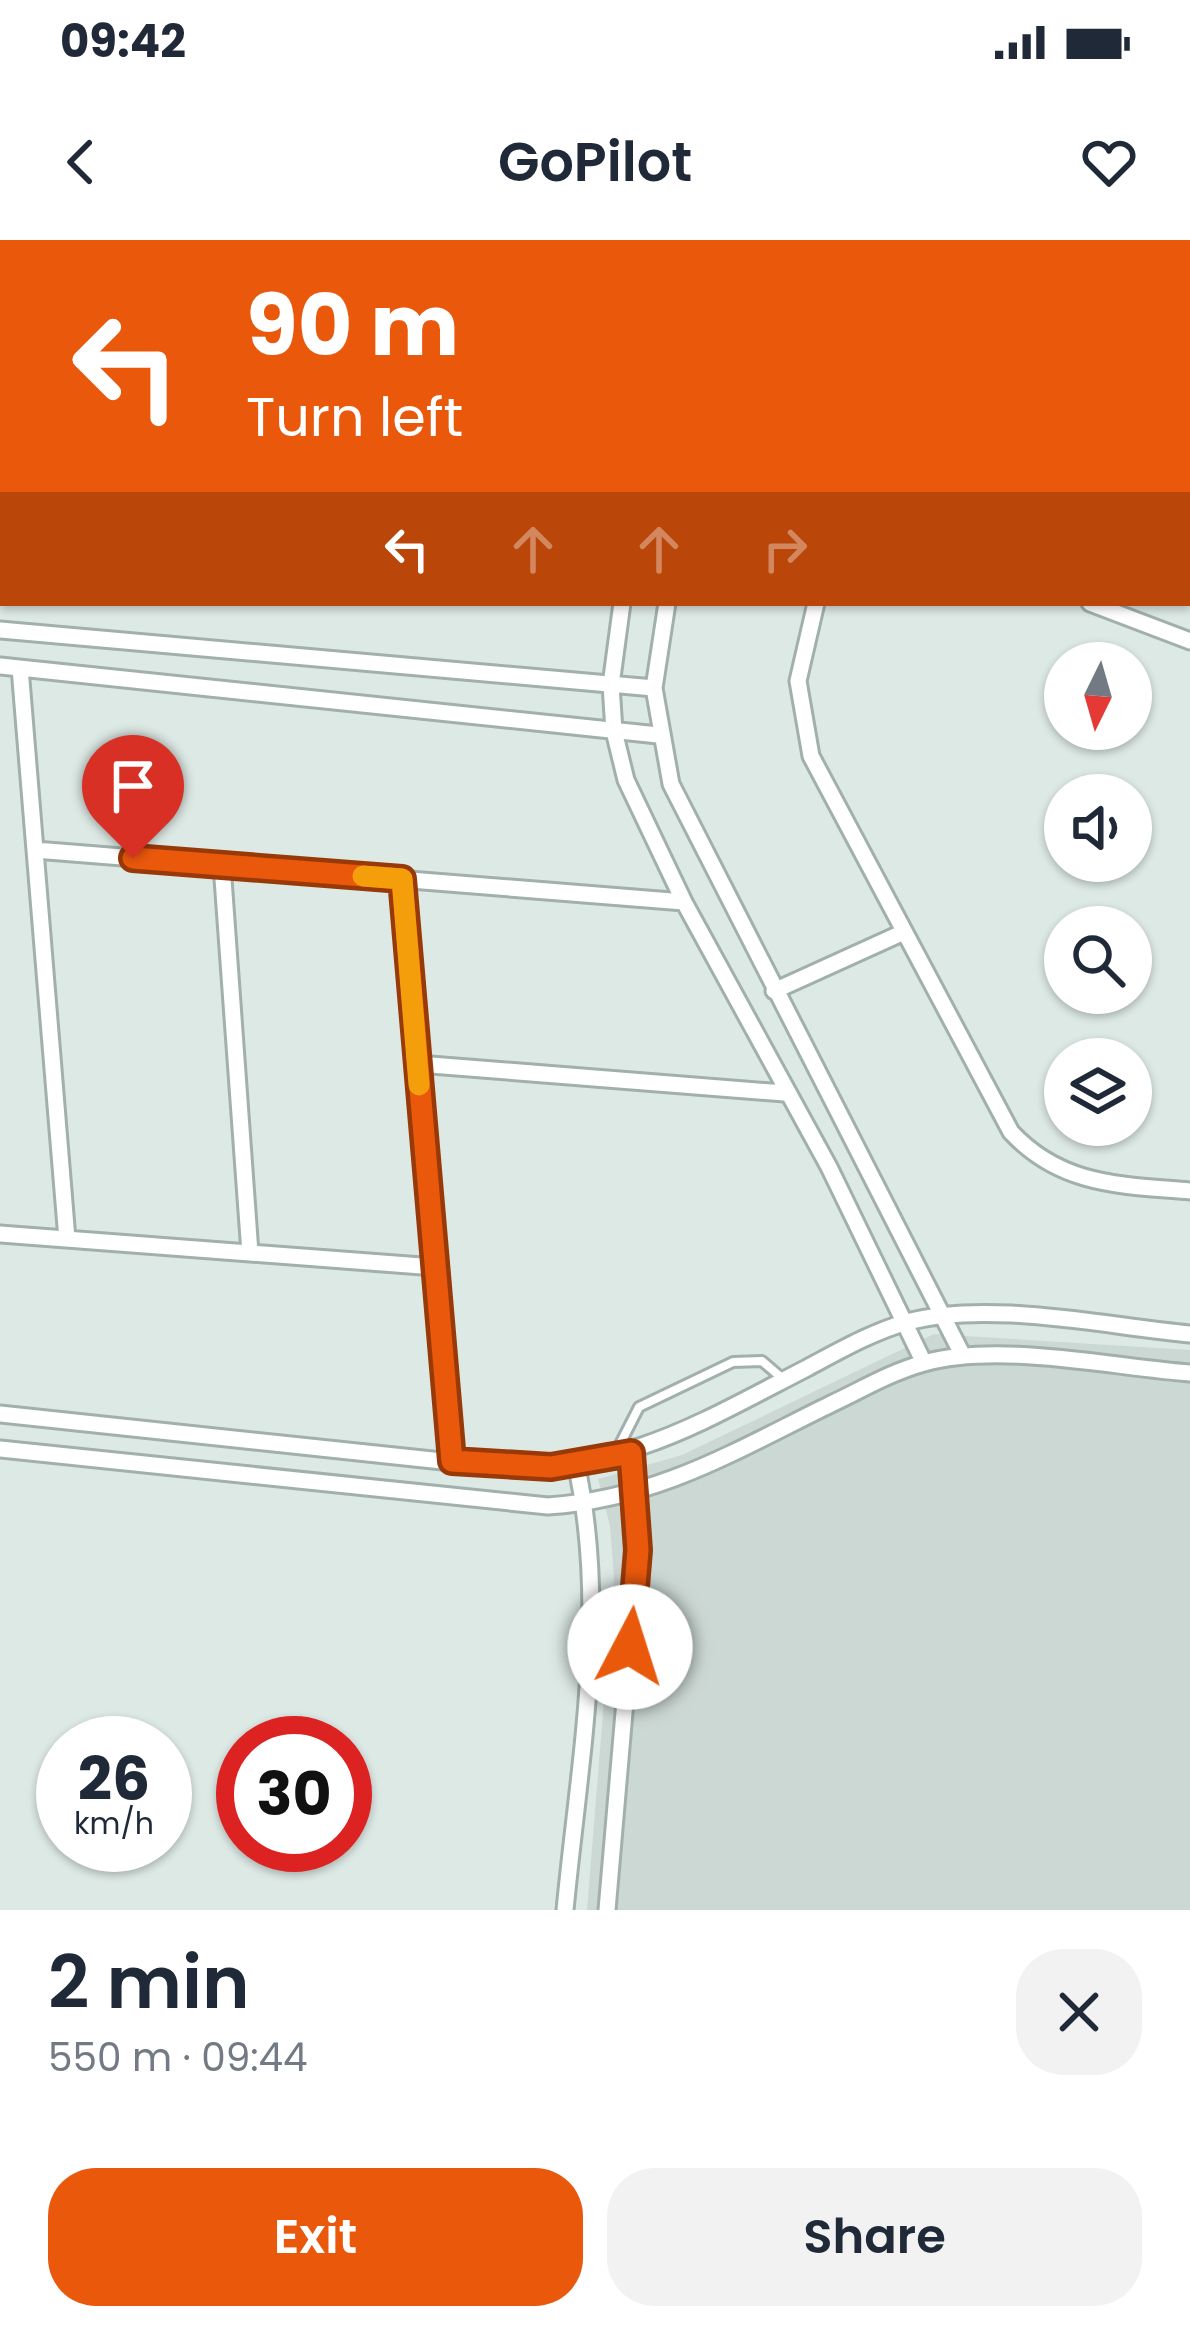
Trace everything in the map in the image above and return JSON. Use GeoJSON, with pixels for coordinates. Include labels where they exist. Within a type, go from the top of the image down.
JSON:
{"type":"FeatureCollection","features":[{"type":"Feature","properties":{"kind":"street"},"geometry":{"type":"LineString","coordinates":[[622,606],[611,685],[614,730],[626,780],[784,1093],[829,1167],[924,1363]]}},
{"type":"Feature","properties":{"kind":"street"},"geometry":{"type":"LineString","coordinates":[[667,606],[654,688],[658,735],[684,814],[963,1356]]}},
{"type":"Feature","properties":{"kind":"street"},"geometry":{"type":"LineString","coordinates":[[815,606],[800,657],[803,731],[822,779],[1012,1132],[1051,1166],[1092,1182],[1190,1191]]}},
{"type":"Feature","properties":{"kind":"street"},"geometry":{"type":"LineString","coordinates":[[1098,606],[1190,641]]}},
{"type":"Feature","properties":{"kind":"street"},"geometry":{"type":"LineString","coordinates":[[0,630],[654,688]]}},
{"type":"Feature","properties":{"kind":"street"},"geometry":{"type":"LineString","coordinates":[[0,666],[658,735]]}},
{"type":"Feature","properties":{"kind":"street"},"geometry":{"type":"LineString","coordinates":[[20,668],[67,1239]]}},
{"type":"Feature","properties":{"kind":"street"},"geometry":{"type":"LineString","coordinates":[[35,850],[684,902]]}},
{"type":"Feature","properties":{"kind":"street"},"geometry":{"type":"LineString","coordinates":[[222,865],[250,1252]]}},
{"type":"Feature","properties":{"kind":"street"},"geometry":{"type":"LineString","coordinates":[[402,879],[452,1461]]}},
{"type":"Feature","properties":{"kind":"street"},"geometry":{"type":"LineString","coordinates":[[774,991],[904,932]]}},
{"type":"Feature","properties":{"kind":"street"},"geometry":{"type":"LineString","coordinates":[[418,1064],[784,1093]]}},
{"type":"Feature","properties":{"kind":"street"},"geometry":{"type":"LineString","coordinates":[[0,1234],[435,1267]]}},
{"type":"Feature","properties":{"kind":"street"},"geometry":{"type":"LineString","coordinates":[[0,1414],[526,1468],[623,1455],[903,1323],[942,1316],[1190,1334]]}},
{"type":"Feature","properties":{"kind":"street"},"geometry":{"type":"LineString","coordinates":[[0,1449],[510,1505],[585,1504],[636,1495],[924,1363],[963,1356],[1190,1373]]}},
{"type":"Feature","properties":{"kind":"street"},"geometry":{"type":"LineString","coordinates":[[607,1910],[638,1550],[636,1495],[623,1455]]}},
{"type":"Feature","properties":{"kind":"street"},"geometry":{"type":"LineString","coordinates":[[565,1910],[593,1608],[585,1504],[576,1464]]}},
{"type":"Feature","properties":{"kind":"lane"},"geometry":{"type":"LineString","coordinates":[[623,1455],[619,1438],[639,1407],[733,1362],[762,1361],[784,1380]]}},
{"type":"Feature","properties":{"kind":"shaded area"},"geometry":{"type":"Polygon","coordinates":[[[934,1334],[1190,1350],[1190,1910],[587,1910],[614,1577],[610,1526],[598,1479],[682,1455],[934,1334]]]}},
{"type":"Feature","properties":{"kind":"slow traffic"},"geometry":{"type":"LineString","coordinates":[[363,876],[402,879],[419,1085]]}},
{"type":"Feature","properties":{"kind":"route"},"geometry":{"type":"LineString","coordinates":[[133,858],[402,879],[452,1461],[551,1467],[631,1453],[638,1550],[630,1647]]}}]}
